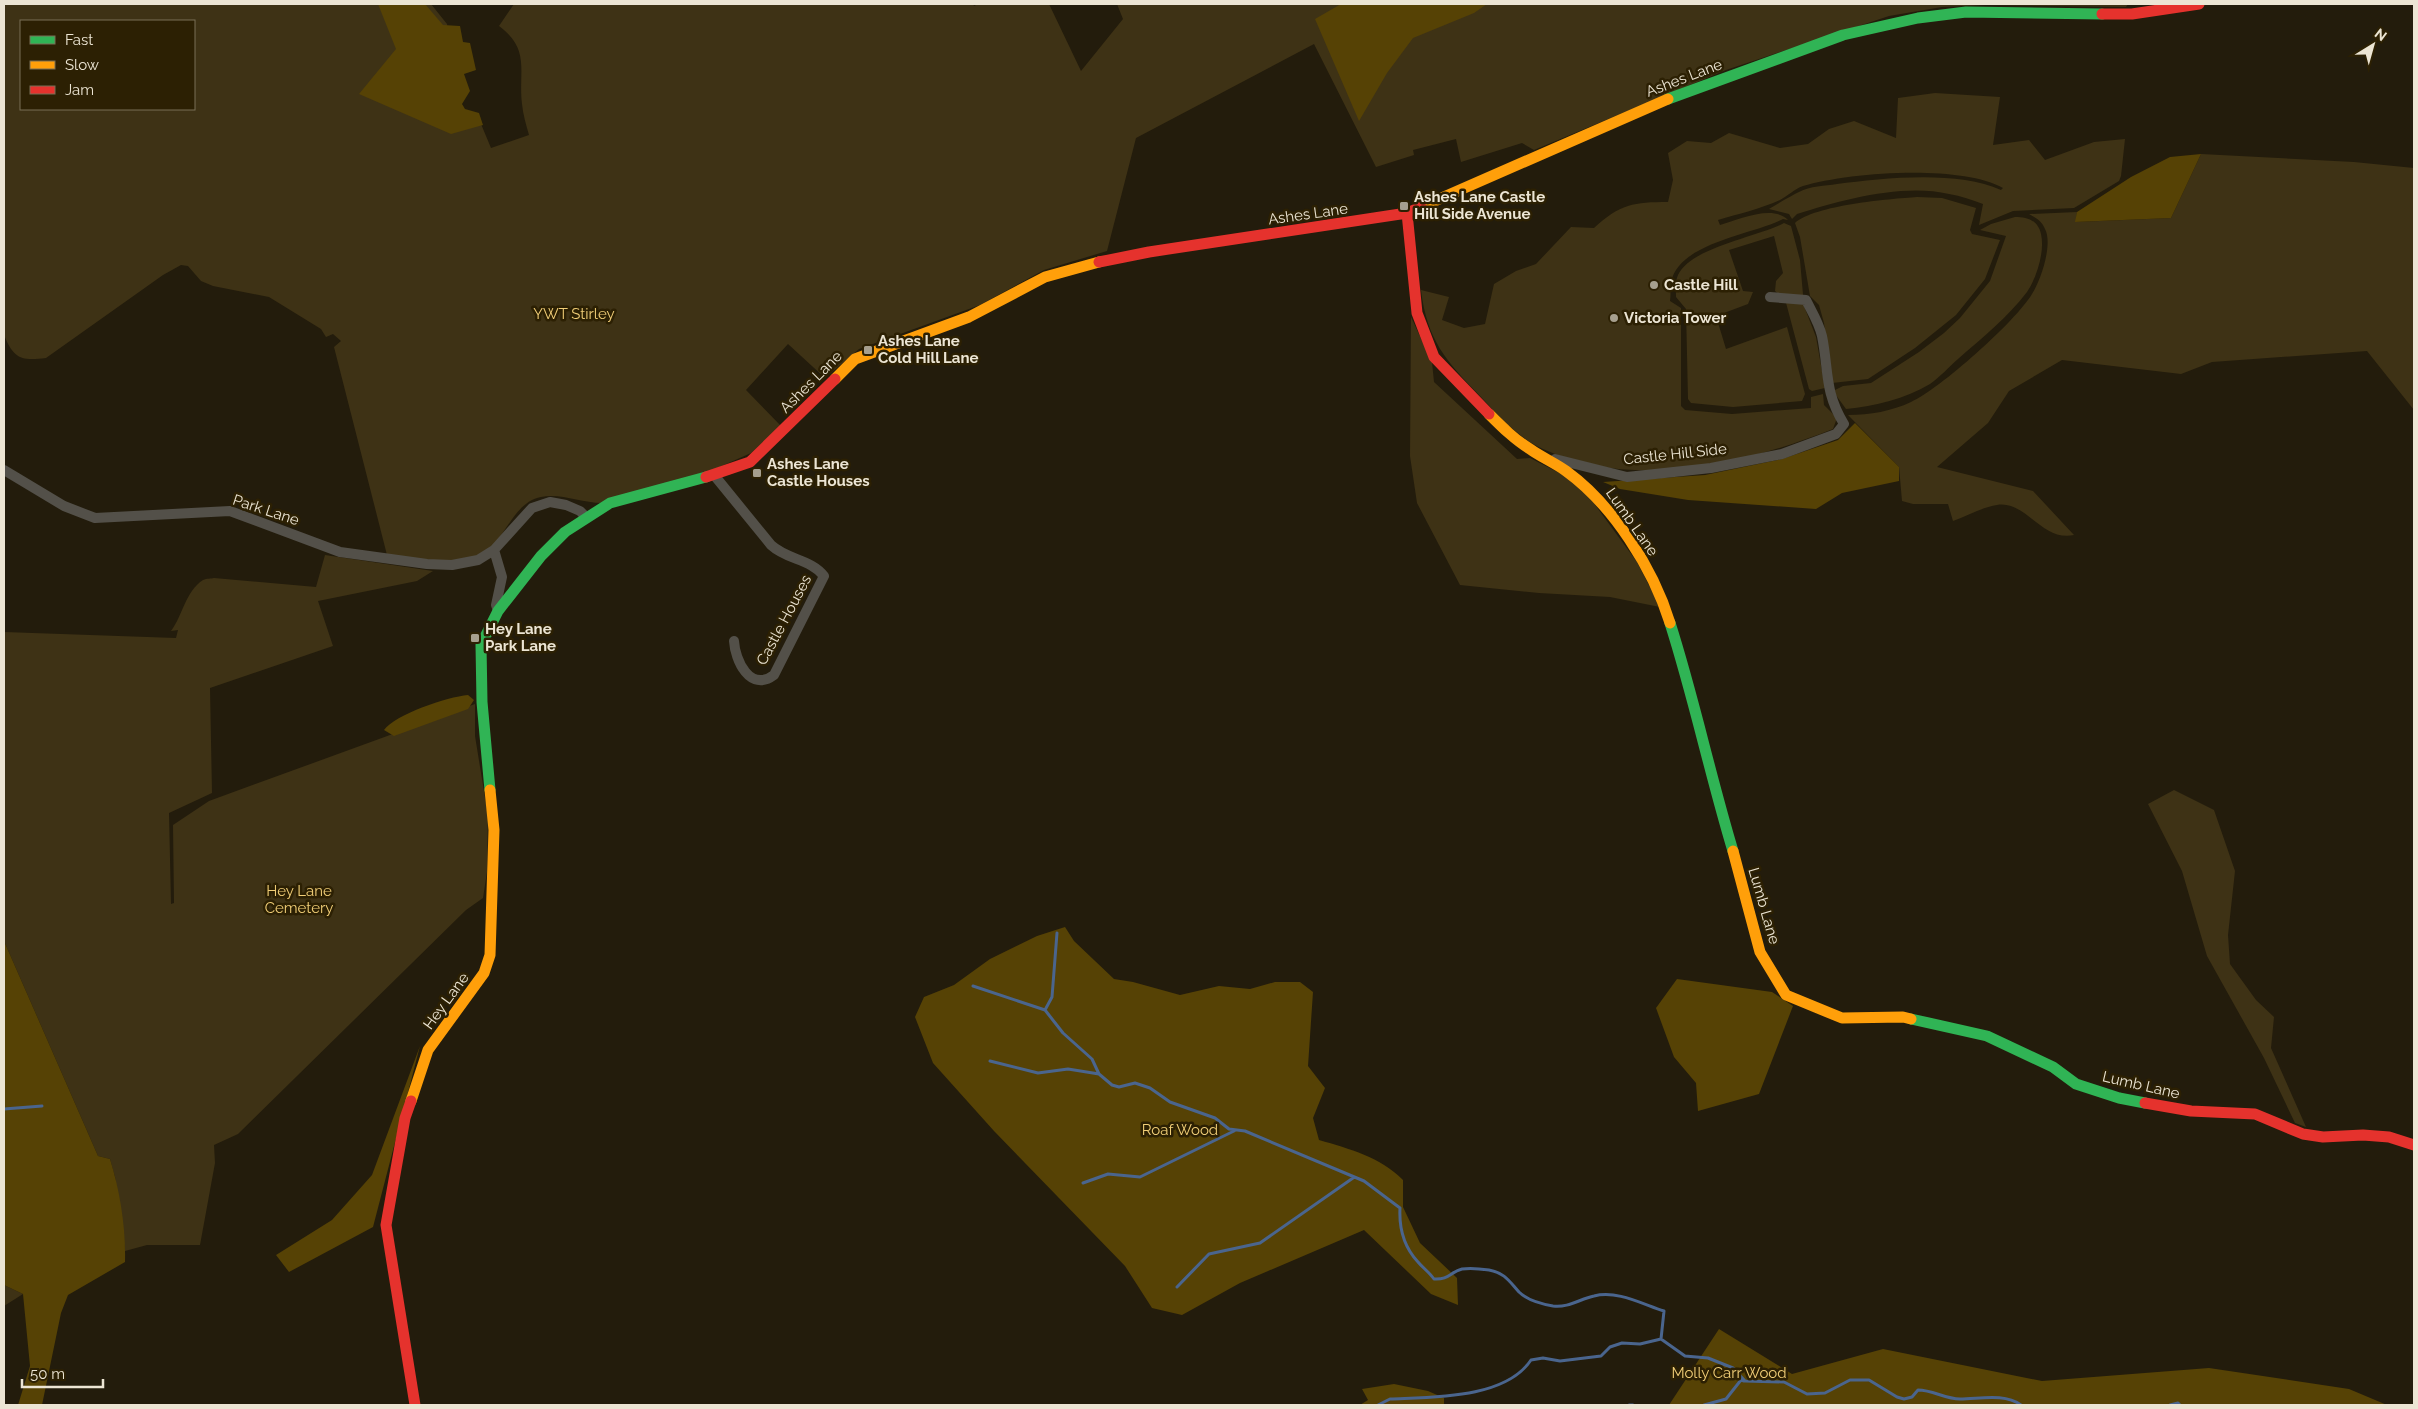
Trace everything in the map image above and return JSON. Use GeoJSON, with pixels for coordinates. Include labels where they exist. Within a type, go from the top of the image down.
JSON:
{"type":"FeatureCollection","features":[{"type":"Feature","properties":{"kind":"street","name":"Ashes Lane"},"geometry":{"type":"LineString","coordinates":[[498,611],[541,556],[564,532],[586,517],[610,503],[714,475],[750,462],[854,360],[969,317],[1045,277],[1102,261],[1149,252],[1407,213],[1676,96],[1843,35],[1918,18],[1966,12],[2132,14],[2149,7],[2199,4]]}},
{"type":"Feature","properties":{"kind":"street","name":"Castle Hill Side"},"geometry":{"type":"LineString","coordinates":[[1407,213],[1417,313],[1434,357],[1501,426],[1528,449],[1546,460],[1557,459],[1626,478],[1712,468],[1773,456],[1836,434],[1844,424],[1828,389],[1822,336],[1816,318],[1806,300],[1770,297]]}},
{"type":"Feature","properties":{"kind":"street","name":"Lumb Lane"},"geometry":{"type":"LineString","coordinates":[[1546,460],[1571,474],[1594,493],[1639,554],[1663,600],[1680,652],[1714,789],[1748,901],[1760,952],[1786,995],[1842,1018],[1903,1017],[1987,1036],[2052,1067],[2076,1084],[2119,1098],[2191,1111],[2255,1114],[2303,1134],[2323,1137],[2363,1135],[2389,1137],[2414,1145]]}},
{"type":"Feature","properties":{"kind":"street","name":"Park Lane"},"geometry":{"type":"LineString","coordinates":[[4,470],[64,506],[95,518],[230,511],[340,552],[427,564],[452,565],[478,560],[494,550],[532,508],[550,502],[566,505],[580,511],[586,517]]}},
{"type":"Feature","properties":{"kind":"street","name":"Castle Houses"},"geometry":{"type":"LineString","coordinates":[[714,475],[770,545],[781,555],[809,564],[824,576],[774,675],[767,680],[760,682],[749,677],[734,654],[734,640]]}},
{"type":"Feature","properties":{"kind":"street"},"geometry":{"type":"LineString","coordinates":[[494,550],[502,577],[496,606],[498,611]]}},
{"type":"Feature","properties":{"kind":"street","name":"Hey Lane"},"geometry":{"type":"LineString","coordinates":[[415,1405],[386,1225],[405,1118],[428,1050],[484,973],[490,955],[494,830],[482,702],[480,645],[498,611]]}},
{"type":"Feature","properties":{"kind":"green space","name":"YWT Stirley"},"geometry":{"type":"Polygon","coordinates":[[[4,4],[431,4],[447,24],[461,110],[481,124],[491,148],[529,135],[522,104],[519,53],[516,44],[499,26],[514,4],[973,4],[974,6],[978,4],[1049,4],[1081,71],[1123,19],[1117,4],[2128,4],[2126,7],[1985,5],[1942,7],[1889,16],[1726,70],[1534,150],[1522,143],[1461,162],[1456,139],[1413,150],[1414,155],[1376,167],[1314,44],[1136,138],[1107,251],[1044,270],[980,305],[859,349],[825,378],[788,344],[746,390],[781,426],[751,453],[715,469],[602,503],[556,496],[541,497],[533,500],[519,511],[491,548],[481,555],[469,559],[441,562],[387,555],[334,347],[341,341],[333,334],[326,337],[321,329],[269,297],[213,286],[201,281],[188,266],[181,265],[163,275],[46,358],[30,359],[19,357],[4,335],[4,4]]]}},
{"type":"Feature","properties":{"kind":"green space"},"geometry":{"type":"Polygon","coordinates":[[[378,4],[425,4],[443,25],[460,26],[463,42],[470,43],[476,70],[464,74],[470,91],[462,104],[465,109],[479,113],[483,125],[451,134],[359,94],[396,49],[378,4]]]}},
{"type":"Feature","properties":{"kind":"green space"},"geometry":{"type":"Polygon","coordinates":[[[1341,4],[1487,4],[1474,13],[1413,38],[1387,73],[1359,121],[1315,19],[1341,4]]]}},
{"type":"Feature","properties":{"kind":"green space"},"geometry":{"type":"Polygon","coordinates":[[[1935,93],[2000,97],[1993,145],[2029,140],[2045,160],[2094,142],[2125,139],[2121,176],[2119,181],[2074,208],[2013,211],[1979,225],[1983,204],[1958,196],[1931,191],[1892,192],[1852,199],[1797,214],[1792,219],[1789,214],[1769,209],[1808,188],[1898,178],[1920,177],[1964,180],[2001,190],[2003,188],[1984,180],[1933,173],[1875,174],[1823,181],[1800,187],[1780,200],[1765,206],[1718,220],[1720,225],[1745,217],[1773,213],[1781,215],[1788,220],[1783,219],[1702,249],[1677,268],[1671,282],[1670,301],[1681,308],[1681,406],[1685,410],[1732,414],[1811,408],[1811,397],[1823,394],[1824,405],[1837,418],[1833,429],[1763,453],[1689,468],[1615,469],[1578,462],[1543,449],[1525,439],[1509,426],[1457,372],[1433,336],[1428,323],[1421,290],[1449,297],[1442,320],[1464,328],[1485,324],[1494,284],[1516,271],[1536,264],[1571,227],[1594,228],[1612,214],[1628,206],[1668,202],[1673,180],[1668,153],[1687,141],[1711,143],[1729,133],[1780,148],[1808,144],[1829,129],[1854,121],[1896,138],[1898,98],[1935,93]]]}},
{"type":"Feature","properties":{"kind":"green space"},"geometry":{"type":"Polygon","coordinates":[[[2201,154],[2354,162],[2414,168],[2414,410],[2367,351],[2212,362],[2181,374],[2062,360],[2009,391],[1988,423],[1937,467],[2033,491],[2074,535],[2063,536],[2053,533],[2026,514],[2007,505],[1986,508],[1953,521],[1948,504],[1913,504],[1902,501],[1899,467],[1848,415],[1889,410],[1924,395],[1958,369],[1994,337],[2023,306],[2032,294],[2042,271],[2048,244],[2044,226],[2029,214],[2077,212],[2076,222],[2171,218],[2201,154]]]}},
{"type":"Feature","properties":{"kind":"green space"},"geometry":{"type":"Polygon","coordinates":[[[2201,154],[2171,218],[2075,222],[2077,212],[2131,177],[2170,157],[2201,154]]]}},
{"type":"Feature","properties":{"kind":"green space"},"geometry":{"type":"Polygon","coordinates":[[[1917,197],[1942,198],[1976,208],[1970,230],[1972,234],[2000,240],[1985,279],[1956,315],[1915,348],[1868,379],[1832,383],[1824,323],[1819,305],[1810,296],[1800,237],[1795,223],[1805,217],[1835,207],[1871,201],[1917,197]]]}},
{"type":"Feature","properties":{"kind":"green space"},"geometry":{"type":"Polygon","coordinates":[[[2015,217],[2035,222],[2040,229],[2042,241],[2037,272],[2031,286],[2020,301],[1930,384],[1890,401],[1846,409],[1833,391],[1843,386],[1871,383],[1919,352],[1960,318],[1990,281],[2006,236],[1980,230],[1991,224],[2015,217]]]}},
{"type":"Feature","properties":{"kind":"green space"},"geometry":{"type":"Polygon","coordinates":[[[1784,223],[1791,226],[1800,260],[1804,306],[1816,337],[1825,388],[1812,391],[1809,389],[1785,299],[1775,291],[1776,281],[1783,273],[1774,236],[1729,250],[1743,291],[1753,292],[1748,304],[1716,316],[1726,349],[1787,327],[1805,394],[1802,401],[1733,407],[1691,403],[1688,399],[1686,309],[1676,297],[1678,275],[1685,265],[1710,250],[1784,223]]]}},
{"type":"Feature","properties":{"kind":"green space"},"geometry":{"type":"Polygon","coordinates":[[[1411,317],[1432,362],[1434,382],[1517,459],[1530,458],[1579,483],[1637,562],[1660,607],[1610,597],[1539,593],[1460,585],[1417,503],[1410,456],[1411,317]]]}},
{"type":"Feature","properties":{"kind":"green space"},"geometry":{"type":"Polygon","coordinates":[[[1855,423],[1899,467],[1899,481],[1842,493],[1816,509],[1688,500],[1620,489],[1603,482],[1705,475],[1782,459],[1838,440],[1855,423]]]}},
{"type":"Feature","properties":{"kind":"green space","name":"Hey Lane Cemetery"},"geometry":{"type":"Polygon","coordinates":[[[325,555],[433,571],[417,581],[318,601],[333,646],[210,688],[212,793],[169,813],[171,904],[174,903],[173,825],[209,801],[475,704],[475,736],[488,816],[487,872],[483,898],[466,910],[238,1134],[214,1145],[215,1163],[200,1245],[147,1245],[125,1251],[115,1177],[110,1159],[98,1156],[4,941],[4,632],[176,638],[178,630],[171,631],[188,597],[203,580],[214,578],[316,587],[325,555]]]}},
{"type":"Feature","properties":{"kind":"green space"},"geometry":{"type":"Polygon","coordinates":[[[468,695],[474,700],[468,709],[394,736],[384,730],[390,724],[410,712],[448,699],[468,695]]]}},
{"type":"Feature","properties":{"kind":"green space"},"geometry":{"type":"Polygon","coordinates":[[[2174,790],[2214,810],[2235,871],[2228,935],[2230,964],[2256,1000],[2274,1017],[2271,1048],[2306,1127],[2295,1123],[2264,1058],[2207,956],[2182,871],[2148,804],[2174,790]]]}},
{"type":"Feature","properties":{"kind":"green space","name":"Roaf Wood"},"geometry":{"type":"Polygon","coordinates":[[[1065,927],[1074,941],[1114,979],[1133,982],[1180,995],[1219,986],[1250,989],[1275,982],[1300,982],[1313,992],[1308,1066],[1325,1088],[1313,1118],[1319,1140],[1364,1155],[1385,1165],[1403,1180],[1403,1207],[1420,1243],[1457,1278],[1458,1305],[1431,1294],[1364,1230],[1240,1283],[1182,1315],[1152,1308],[1125,1266],[994,1131],[933,1063],[915,1017],[924,997],[954,985],[990,959],[1037,936],[1065,927]]]}},
{"type":"Feature","properties":{"kind":"green space"},"geometry":{"type":"Polygon","coordinates":[[[4,941],[98,1156],[110,1159],[117,1184],[123,1223],[125,1262],[68,1295],[61,1313],[42,1405],[18,1405],[30,1366],[23,1294],[4,1285],[4,941]]]}},
{"type":"Feature","properties":{"kind":"green space"},"geometry":{"type":"Polygon","coordinates":[[[1677,979],[1772,992],[1793,1006],[1759,1094],[1698,1111],[1696,1083],[1674,1057],[1656,1008],[1677,979]]]}},
{"type":"Feature","properties":{"kind":"green space"},"geometry":{"type":"Polygon","coordinates":[[[420,1046],[373,1227],[289,1272],[276,1255],[332,1220],[372,1175],[420,1046]]]}},
{"type":"Feature","properties":{"kind":"green space"},"geometry":{"type":"Polygon","coordinates":[[[4,1285],[23,1294],[4,1306],[4,1285]]]}},
{"type":"Feature","properties":{"kind":"green space","name":"Molly Carr Wood"},"geometry":{"type":"Polygon","coordinates":[[[1719,1329],[1792,1374],[1883,1349],[2042,1381],[2209,1368],[2349,1389],[2387,1405],[1669,1405],[1719,1329]]]}},
{"type":"Feature","properties":{"kind":"green space"},"geometry":{"type":"Polygon","coordinates":[[[1394,1384],[1428,1391],[1444,1398],[1444,1405],[1360,1405],[1368,1400],[1362,1389],[1394,1384]]]}},
{"type":"Feature","properties":{"kind":"waterway"},"geometry":{"type":"LineString","coordinates":[[1057,933],[1052,997],[1045,1010],[1063,1033],[1092,1059],[1099,1074],[1112,1085],[1119,1087],[1135,1083],[1150,1088],[1170,1102],[1215,1118],[1229,1129],[1245,1131],[1364,1181],[1400,1208],[1400,1222],[1409,1250],[1434,1279],[1446,1277],[1462,1269],[1494,1271],[1503,1275],[1526,1298],[1553,1306],[1564,1306],[1589,1297],[1603,1295],[1620,1296],[1664,1311],[1661,1339],[1685,1356],[1708,1358],[1733,1368],[1745,1381],[1784,1382],[1807,1394],[1825,1393],[1850,1380],[1869,1380],[1897,1397],[1904,1399],[1912,1397],[1918,1390],[1929,1391],[1955,1399],[2007,1399],[2021,1405]]}},
{"type":"Feature","properties":{"kind":"waterway"},"geometry":{"type":"LineString","coordinates":[[973,986],[1045,1010]]}},
{"type":"Feature","properties":{"kind":"waterway"},"geometry":{"type":"LineString","coordinates":[[990,1061],[1038,1073],[1068,1069],[1099,1074]]}},
{"type":"Feature","properties":{"kind":"waterway"},"geometry":{"type":"LineString","coordinates":[[4,1109],[42,1106]]}},
{"type":"Feature","properties":{"kind":"waterway"},"geometry":{"type":"LineString","coordinates":[[1083,1183],[1108,1174],[1140,1177],[1234,1131]]}},
{"type":"Feature","properties":{"kind":"waterway"},"geometry":{"type":"LineString","coordinates":[[1177,1287],[1209,1254],[1260,1243],[1353,1178]]}},
{"type":"Feature","properties":{"kind":"waterway"},"geometry":{"type":"LineString","coordinates":[[1378,1405],[1390,1399],[1447,1396],[1486,1389],[1504,1382],[1519,1373],[1531,1360],[1543,1358],[1560,1361],[1601,1356],[1610,1347],[1622,1343],[1640,1344],[1661,1339]]}},
{"type":"Feature","properties":{"kind":"waterway"},"geometry":{"type":"LineString","coordinates":[[1704,1405],[1726,1399],[1741,1380],[1744,1381]]}},
{"type":"Feature","properties":{"kind":"waterway"},"geometry":{"type":"LineString","coordinates":[[2170,1405],[2178,1403],[2180,1405]]}},
{"type":"Feature","properties":{"kind":"traffic: fast"},"geometry":{"type":"LineString","coordinates":[[1668,99],[1843,35],[1918,18],[1966,12],[2102,14]]}},
{"type":"Feature","properties":{"kind":"traffic: fast"},"geometry":{"type":"LineString","coordinates":[[490,790],[482,702],[481,645],[498,611],[541,556],[565,532],[610,503],[706,477]]}},
{"type":"Feature","properties":{"kind":"traffic: fast"},"geometry":{"type":"LineString","coordinates":[[1670,623],[1733,851]]}},
{"type":"Feature","properties":{"kind":"traffic: fast"},"geometry":{"type":"LineString","coordinates":[[1911,1019],[1987,1036],[2053,1067],[2076,1084],[2119,1098],[2145,1103]]}},
{"type":"Feature","properties":{"kind":"traffic: slow"},"geometry":{"type":"LineString","coordinates":[[1421,207],[1668,99]]}},
{"type":"Feature","properties":{"kind":"traffic: slow"},"geometry":{"type":"LineString","coordinates":[[835,379],[855,359],[969,317],[1045,277],[1099,262]]}},
{"type":"Feature","properties":{"kind":"traffic: slow"},"geometry":{"type":"LineString","coordinates":[[1489,414],[1519,442],[1566,471],[1600,501],[1629,539],[1642,560],[1663,602],[1670,623]]}},
{"type":"Feature","properties":{"kind":"traffic: slow"},"geometry":{"type":"LineString","coordinates":[[411,1101],[428,1050],[484,973],[490,955],[494,830],[490,790]]}},
{"type":"Feature","properties":{"kind":"traffic: slow"},"geometry":{"type":"LineString","coordinates":[[1733,851],[1760,952],[1786,995],[1842,1018],[1903,1017],[1911,1019]]}},
{"type":"Feature","properties":{"kind":"traffic: jam"},"geometry":{"type":"LineString","coordinates":[[2102,14],[2132,14],[2199,4]]}},
{"type":"Feature","properties":{"kind":"traffic: jam"},"geometry":{"type":"LineString","coordinates":[[1099,262],[1149,252],[1407,213],[1421,207]]}},
{"type":"Feature","properties":{"kind":"traffic: jam"},"geometry":{"type":"LineString","coordinates":[[1407,213],[1417,313],[1434,357],[1489,414]]}},
{"type":"Feature","properties":{"kind":"traffic: jam"},"geometry":{"type":"LineString","coordinates":[[706,477],[750,462],[835,379]]}},
{"type":"Feature","properties":{"kind":"traffic: jam"},"geometry":{"type":"LineString","coordinates":[[411,1101],[405,1118],[386,1225],[415,1405]]}},
{"type":"Feature","properties":{"kind":"traffic: jam"},"geometry":{"type":"LineString","coordinates":[[2145,1103],[2191,1111],[2255,1114],[2303,1134],[2323,1137],[2363,1135],[2389,1137],[2414,1145]]}},
{"type":"Feature","properties":{"kind":"place","name":"Ashes Lane Castle Hill Side Avenue"},"geometry":{"type":"Point","coordinates":[1404,206]}},
{"type":"Feature","properties":{"kind":"place","name":"Castle Hill"},"geometry":{"type":"Point","coordinates":[1654,285]}},
{"type":"Feature","properties":{"kind":"place","name":"Victoria Tower"},"geometry":{"type":"Point","coordinates":[1614,318]}},
{"type":"Feature","properties":{"kind":"place","name":"Ashes Lane Cold Hill Lane"},"geometry":{"type":"Point","coordinates":[868,350]}},
{"type":"Feature","properties":{"kind":"place","name":"Ashes Lane Castle Houses"},"geometry":{"type":"Point","coordinates":[757,473]}},
{"type":"Feature","properties":{"kind":"place","name":"Hey Lane Park Lane"},"geometry":{"type":"Point","coordinates":[475,638]}}]}
